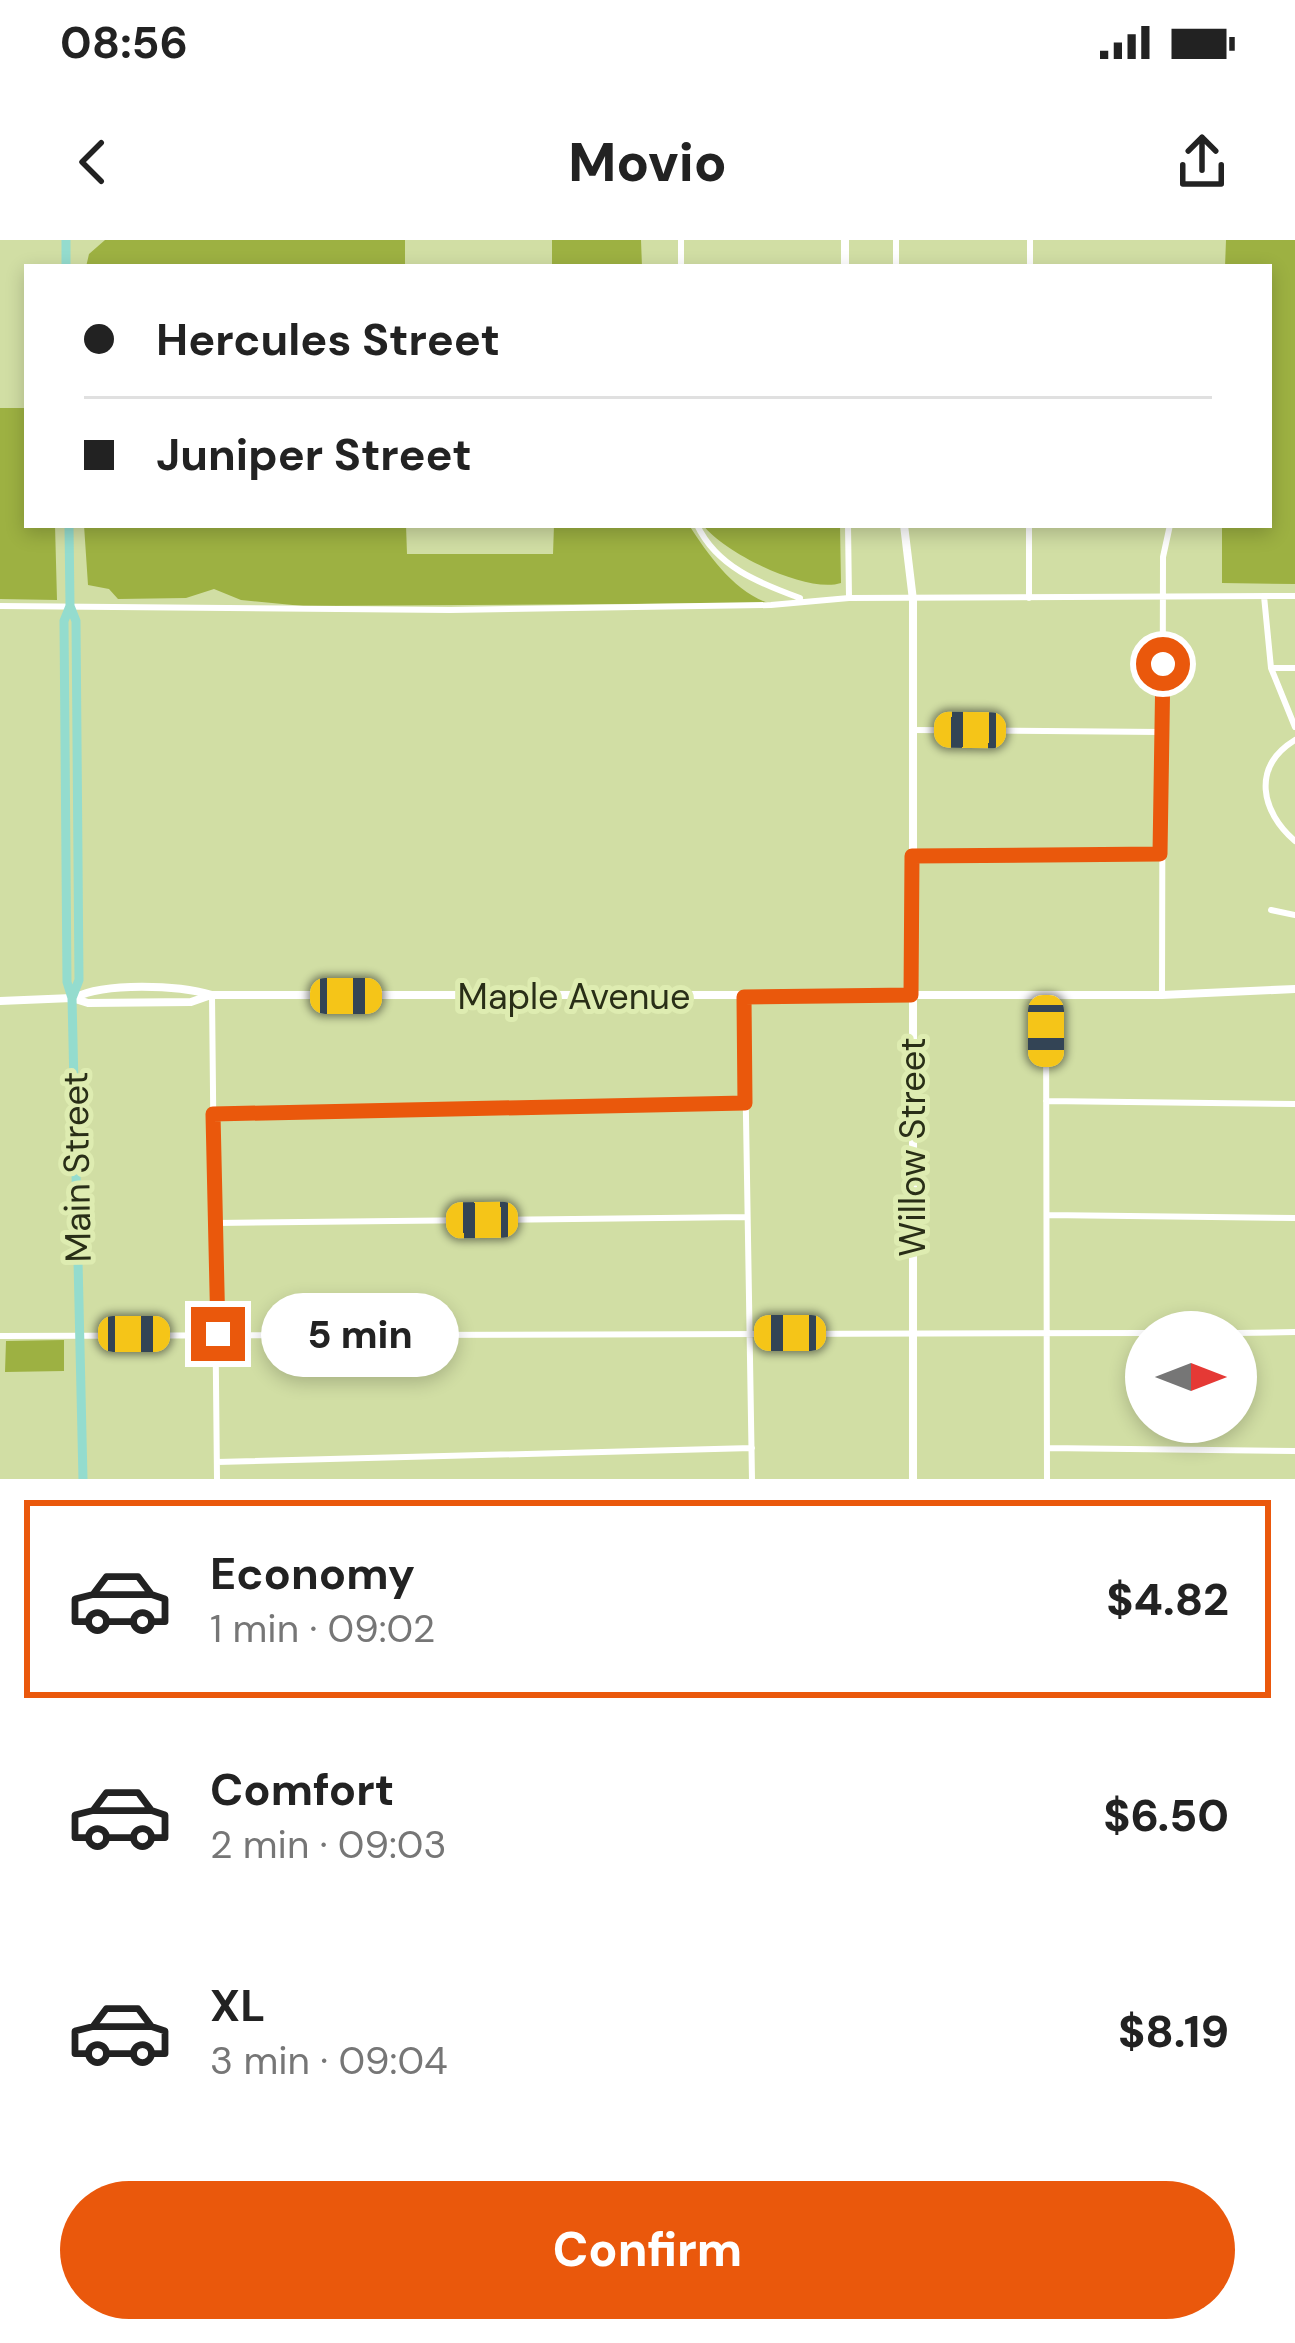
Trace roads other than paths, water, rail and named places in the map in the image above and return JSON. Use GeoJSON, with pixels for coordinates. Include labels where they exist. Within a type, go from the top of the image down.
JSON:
{"type":"FeatureCollection","features":[{"type":"Feature","properties":{"kind":"main road","name":"Main Street"},"geometry":{"type":"LineString","coordinates":[[69,528],[70,606],[76,621],[78,796],[79,980],[72,998]]}},
{"type":"Feature","properties":{"kind":"main road","name":"Main Street"},"geometry":{"type":"LineString","coordinates":[[70,606],[64,621],[67,982],[72,998],[83,1479]]}},
{"type":"Feature","properties":{"kind":"main road"},"geometry":{"type":"LineString","coordinates":[[66,755],[70,789],[78,796]]}},
{"type":"Feature","properties":{"kind":"street"},"geometry":{"type":"LineString","coordinates":[[699,528],[733,568],[803,600]]}},
{"type":"Feature","properties":{"kind":"street"},"geometry":{"type":"LineString","coordinates":[[848,528],[849,598]]}},
{"type":"Feature","properties":{"kind":"street","name":"Willow Street"},"geometry":{"type":"LineString","coordinates":[[904,528],[913,600],[913,1479]]}},
{"type":"Feature","properties":{"kind":"street"},"geometry":{"type":"LineString","coordinates":[[1029,528],[1029,598]]}},
{"type":"Feature","properties":{"kind":"street"},"geometry":{"type":"LineString","coordinates":[[1162,995],[1163,596],[1164,541],[1169,528]]}},
{"type":"Feature","properties":{"kind":"street"},"geometry":{"type":"LineString","coordinates":[[1264,596],[1271,668],[1295,727]]}},
{"type":"Feature","properties":{"kind":"street"},"geometry":{"type":"LineString","coordinates":[[0,606],[451,610],[770,604],[849,598],[1295,596]]}},
{"type":"Feature","properties":{"kind":"street"},"geometry":{"type":"LineString","coordinates":[[1271,668],[1295,668]]}},
{"type":"Feature","properties":{"kind":"street"},"geometry":{"type":"LineString","coordinates":[[912,730],[1162,732]]}},
{"type":"Feature","properties":{"kind":"street"},"geometry":{"type":"LineString","coordinates":[[1295,740],[1272,761],[1264,790],[1277,826],[1295,842]]}},
{"type":"Feature","properties":{"kind":"street"},"geometry":{"type":"LineString","coordinates":[[912,856],[1160,854]]}},
{"type":"Feature","properties":{"kind":"street"},"geometry":{"type":"LineString","coordinates":[[1271,910],[1295,915]]}},
{"type":"Feature","properties":{"kind":"street","name":"Maple Avenue"},"geometry":{"type":"LineString","coordinates":[[0,1001],[72,998],[90,989],[190,988],[212,994],[744,997],[1162,995],[1295,989]]}},
{"type":"Feature","properties":{"kind":"street"},"geometry":{"type":"LineString","coordinates":[[212,994],[217,1479]]}},
{"type":"Feature","properties":{"kind":"street"},"geometry":{"type":"LineString","coordinates":[[1046,996],[1047,1479]]}},
{"type":"Feature","properties":{"kind":"street"},"geometry":{"type":"LineString","coordinates":[[744,997],[752,1479]]}},
{"type":"Feature","properties":{"kind":"street"},"geometry":{"type":"LineString","coordinates":[[1046,1101],[1295,1104]]}},
{"type":"Feature","properties":{"kind":"street"},"geometry":{"type":"LineString","coordinates":[[213,1114],[745,1103]]}},
{"type":"Feature","properties":{"kind":"street"},"geometry":{"type":"LineString","coordinates":[[1047,1215],[1295,1218]]}},
{"type":"Feature","properties":{"kind":"street"},"geometry":{"type":"LineString","coordinates":[[216,1223],[747,1217]]}},
{"type":"Feature","properties":{"kind":"street"},"geometry":{"type":"LineString","coordinates":[[1257,1333],[1295,1332]]}},
{"type":"Feature","properties":{"kind":"street"},"geometry":{"type":"LineString","coordinates":[[0,1336],[1125,1333]]}},
{"type":"Feature","properties":{"kind":"street"},"geometry":{"type":"LineString","coordinates":[[217,1462],[752,1448]]}},
{"type":"Feature","properties":{"kind":"street"},"geometry":{"type":"LineString","coordinates":[[1047,1448],[1295,1451]]}}]}
